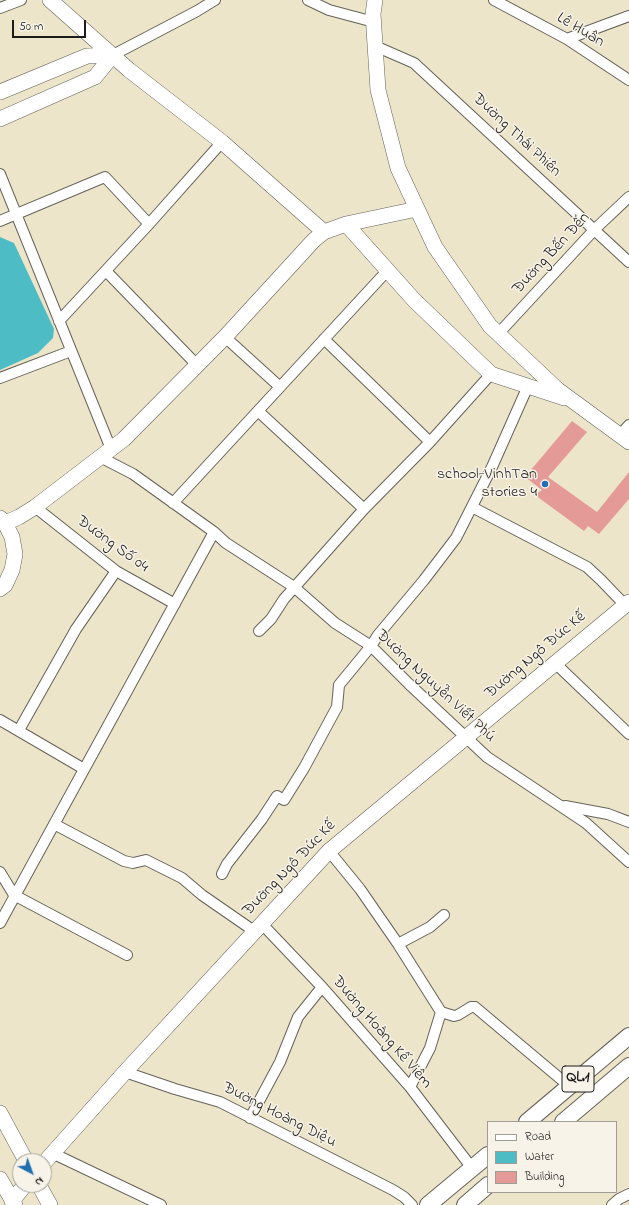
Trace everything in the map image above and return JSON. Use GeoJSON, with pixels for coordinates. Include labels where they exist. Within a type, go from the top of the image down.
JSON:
{"type":"FeatureCollection","features":[{"type":"Feature","properties":{"kind":"main road","name":"QL.1"},"geometry":{"type":"LineString","coordinates":[[528,1121],[629,1036]]}},
{"type":"Feature","properties":{"kind":"main road","name":"QL.1"},"geometry":{"type":"LineString","coordinates":[[564,1121],[629,1066]]}},
{"type":"Feature","properties":{"kind":"main road"},"geometry":{"type":"LineString","coordinates":[[569,1086],[584,1104]]}},
{"type":"Feature","properties":{"kind":"main road"},"geometry":{"type":"LineString","coordinates":[[428,1205],[487,1156]]}},
{"type":"Feature","properties":{"kind":"main road"},"geometry":{"type":"LineString","coordinates":[[449,1188],[464,1205],[487,1187]]}},
{"type":"Feature","properties":{"kind":"street"},"geometry":{"type":"LineString","coordinates":[[0,8],[22,0]]}},
{"type":"Feature","properties":{"kind":"street"},"geometry":{"type":"LineString","coordinates":[[50,0],[129,70],[222,142],[324,232]]}},
{"type":"Feature","properties":{"kind":"street"},"geometry":{"type":"LineString","coordinates":[[0,118],[95,77],[112,55],[197,11],[215,0]]}},
{"type":"Feature","properties":{"kind":"street"},"geometry":{"type":"LineString","coordinates":[[308,0],[336,12],[374,22]]}},
{"type":"Feature","properties":{"kind":"street"},"geometry":{"type":"LineString","coordinates":[[375,0],[373,14],[378,90],[398,168],[435,247],[490,326],[498,334],[558,390],[626,434]]}},
{"type":"Feature","properties":{"kind":"street","name":"Lê Huân"},"geometry":{"type":"LineString","coordinates":[[494,0],[567,39],[629,80]]}},
{"type":"Feature","properties":{"kind":"street"},"geometry":{"type":"LineString","coordinates":[[567,39],[629,16]]}},
{"type":"Feature","properties":{"kind":"street","name":"Đường Thái Phiên"},"geometry":{"type":"LineString","coordinates":[[375,46],[414,63],[629,262]]}},
{"type":"Feature","properties":{"kind":"street"},"geometry":{"type":"LineString","coordinates":[[0,92],[87,56],[112,55]]}},
{"type":"Feature","properties":{"kind":"street"},"geometry":{"type":"LineString","coordinates":[[59,321],[149,224],[222,142]]}},
{"type":"Feature","properties":{"kind":"street"},"geometry":{"type":"LineString","coordinates":[[0,174],[71,351],[105,453]]}},
{"type":"Feature","properties":{"kind":"street"},"geometry":{"type":"LineString","coordinates":[[0,221],[105,177],[149,224]]}},
{"type":"Feature","properties":{"kind":"street","name":"Đường Bến Đến"},"geometry":{"type":"LineString","coordinates":[[498,334],[595,229],[629,197]]}},
{"type":"Feature","properties":{"kind":"street"},"geometry":{"type":"LineString","coordinates":[[2,590],[12,570],[15,554],[12,538],[2,520],[19,517],[35,507],[124,439],[225,337],[314,240],[324,232],[346,224],[418,209]]}},
{"type":"Feature","properties":{"kind":"street"},"geometry":{"type":"LineString","coordinates":[[346,224],[414,300],[491,374],[572,400]]}},
{"type":"Feature","properties":{"kind":"street"},"geometry":{"type":"LineString","coordinates":[[106,271],[197,365]]}},
{"type":"Feature","properties":{"kind":"street"},"geometry":{"type":"LineString","coordinates":[[173,503],[387,271]]}},
{"type":"Feature","properties":{"kind":"street"},"geometry":{"type":"LineString","coordinates":[[225,337],[280,387]]}},
{"type":"Feature","properties":{"kind":"street"},"geometry":{"type":"LineString","coordinates":[[324,339],[430,442]]}},
{"type":"Feature","properties":{"kind":"street"},"geometry":{"type":"LineString","coordinates":[[0,378],[71,351]]}},
{"type":"Feature","properties":{"kind":"street"},"geometry":{"type":"LineString","coordinates":[[259,631],[271,619],[294,587],[364,509],[430,442],[491,374]]}},
{"type":"Feature","properties":{"kind":"street"},"geometry":{"type":"LineString","coordinates":[[222,874],[227,864],[262,819],[277,796],[284,800],[288,794],[337,707],[339,685],[371,646],[378,634],[424,580],[456,538],[528,386]]}},
{"type":"Feature","properties":{"kind":"street"},"geometry":{"type":"LineString","coordinates":[[258,410],[364,509]]}},
{"type":"Feature","properties":{"kind":"street","name":"Đường Nguyễn Viết Phú"},"geometry":{"type":"LineString","coordinates":[[105,453],[214,532],[226,543],[294,587],[335,623],[371,646],[487,757],[586,823],[629,862]]}},
{"type":"Feature","properties":{"kind":"street","name":"Đường Số 04"},"geometry":{"type":"LineString","coordinates":[[35,507],[116,571],[175,604]]}},
{"type":"Feature","properties":{"kind":"street"},"geometry":{"type":"LineString","coordinates":[[472,507],[587,567],[627,604]]}},
{"type":"Feature","properties":{"kind":"street"},"geometry":{"type":"LineString","coordinates":[[0,923],[214,532]]}},
{"type":"Feature","properties":{"kind":"street"},"geometry":{"type":"LineString","coordinates":[[19,730],[76,629],[116,571]]}},
{"type":"Feature","properties":{"kind":"street","name":"Đường Ngô Đức Kế"},"geometry":{"type":"LineString","coordinates":[[52,1154],[125,1072],[329,851],[627,604]]}},
{"type":"Feature","properties":{"kind":"street"},"geometry":{"type":"LineString","coordinates":[[555,663],[629,734]]}},
{"type":"Feature","properties":{"kind":"street"},"geometry":{"type":"LineString","coordinates":[[0,720],[84,768]]}},
{"type":"Feature","properties":{"kind":"street"},"geometry":{"type":"LineString","coordinates":[[561,805],[608,814],[629,822]]}},
{"type":"Feature","properties":{"kind":"street","name":"Đường Hoàng Kế Viêm"},"geometry":{"type":"LineString","coordinates":[[54,824],[124,861],[133,863],[146,860],[182,878],[202,895],[258,927],[322,987],[410,1087],[472,1168]]}},
{"type":"Feature","properties":{"kind":"street"},"geometry":{"type":"LineString","coordinates":[[329,851],[360,889],[398,944],[441,1012],[458,1016],[471,1007],[475,1007],[569,1086]]}},
{"type":"Feature","properties":{"kind":"street"},"geometry":{"type":"LineString","coordinates":[[0,872],[14,895],[127,955]]}},
{"type":"Feature","properties":{"kind":"street"},"geometry":{"type":"LineString","coordinates":[[398,944],[430,927],[444,915]]}},
{"type":"Feature","properties":{"kind":"street"},"geometry":{"type":"LineString","coordinates":[[250,1118],[280,1062],[298,1017],[322,987]]}},
{"type":"Feature","properties":{"kind":"street"},"geometry":{"type":"LineString","coordinates":[[410,1087],[430,1048],[441,1012]]}},
{"type":"Feature","properties":{"kind":"street","name":"Đường Hoàng Diệu"},"geometry":{"type":"LineString","coordinates":[[125,1072],[175,1089],[214,1099],[393,1190],[404,1197],[412,1205]]}},
{"type":"Feature","properties":{"kind":"street"},"geometry":{"type":"LineString","coordinates":[[0,1113],[22,1153]]}},
{"type":"Feature","properties":{"kind":"street"},"geometry":{"type":"LineString","coordinates":[[52,1160],[161,1205]]}},
{"type":"Feature","properties":{"kind":"street"},"geometry":{"type":"LineString","coordinates":[[0,1179],[12,1204],[20,1193]]}},
{"type":"Feature","properties":{"kind":"street"},"geometry":{"type":"LineString","coordinates":[[43,1193],[50,1205]]}},
{"type":"Feature","properties":{"kind":"street"},"geometry":{"type":"LineString","coordinates":[[612,1205],[629,1194]]}},
{"type":"Feature","properties":{"kind":"water"},"geometry":{"type":"Polygon","coordinates":[[[0,237],[14,243],[54,329],[53,338],[38,353],[0,370],[0,237]]]}},
{"type":"Feature","properties":{"kind":"building","name":"school-VinhTan stories 4"},"geometry":{"type":"Polygon","coordinates":[[[572,421],[587,432],[548,477],[597,512],[629,472],[629,499],[599,534],[588,526],[584,531],[535,495],[542,490],[525,477],[572,421]]]}},
{"type":"Feature","properties":{"kind":"place","name":"school-VinhTan stories 4"},"geometry":{"type":"Point","coordinates":[545,484]}}]}
